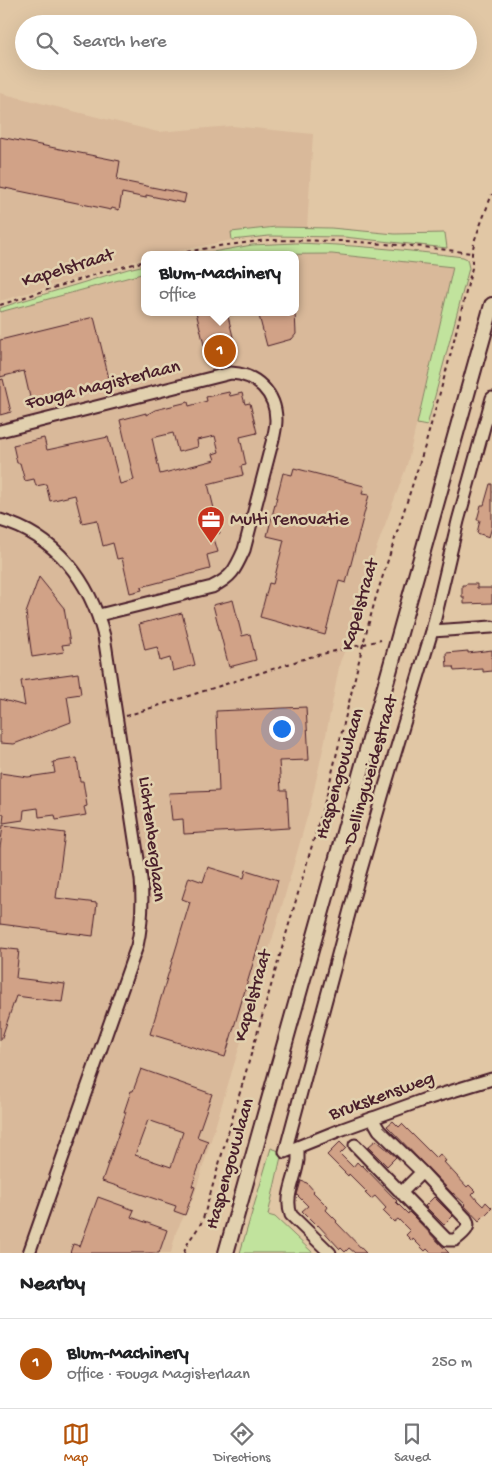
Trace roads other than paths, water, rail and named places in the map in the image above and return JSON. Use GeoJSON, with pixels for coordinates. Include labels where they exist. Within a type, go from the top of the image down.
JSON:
{"type":"FeatureCollection","features":[{"type":"Feature","properties":{"kind":"main road","name":"Haspengouwlaan"},"geometry":{"type":"LineString","coordinates":[[226,1253],[492,305]]}},
{"type":"Feature","properties":{"kind":"street","name":"Fouga Magisterlaan"},"geometry":{"type":"LineString","coordinates":[[0,431],[231,373],[251,378],[261,384],[268,392],[274,404],[276,420],[274,435],[244,550],[230,576],[212,587],[99,615]]}},
{"type":"Feature","properties":{"kind":"street","name":"Dellingweidestraat"},"geometry":{"type":"LineString","coordinates":[[285,1152],[358,880],[432,631],[458,521],[492,398]]}},
{"type":"Feature","properties":{"kind":"street","name":"Lichtenberglaan"},"geometry":{"type":"LineString","coordinates":[[0,520],[28,531],[61,556],[74,570],[89,593],[99,615],[104,636],[142,879],[143,902],[137,946],[29,1253]]}},
{"type":"Feature","properties":{"kind":"street"},"geometry":{"type":"LineString","coordinates":[[432,631],[492,627]]}},
{"type":"Feature","properties":{"kind":"street","name":"Brukskensweg"},"geometry":{"type":"LineString","coordinates":[[285,1152],[423,1100],[492,1079]]}},
{"type":"Feature","properties":{"kind":"street"},"geometry":{"type":"LineString","coordinates":[[355,1145],[447,1240],[455,1240],[468,1228],[468,1223],[422,1172],[380,1130],[372,1118]]}},
{"type":"Feature","properties":{"kind":"street"},"geometry":{"type":"LineString","coordinates":[[298,1148],[298,1161],[288,1199],[288,1208],[291,1215],[330,1253]]}},
{"type":"Feature","properties":{"kind":"street"},"geometry":{"type":"LineString","coordinates":[[401,1193],[422,1172]]}},
{"type":"Feature","properties":{"kind":"place","name":"Blum-Machinery"},"geometry":{"type":"Point","coordinates":[220,351]}},
{"type":"Feature","properties":{"kind":"place","name":"Multi renovatie"},"geometry":{"type":"Point","coordinates":[211,544]}}]}
